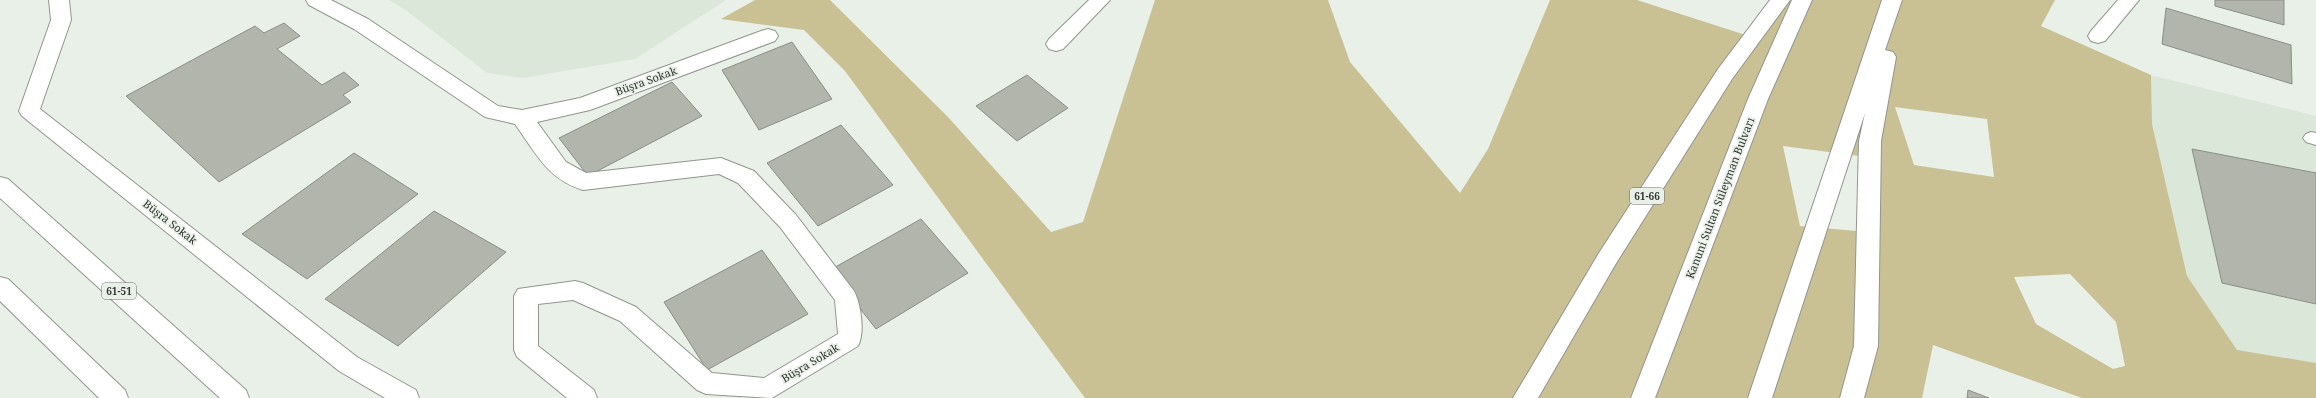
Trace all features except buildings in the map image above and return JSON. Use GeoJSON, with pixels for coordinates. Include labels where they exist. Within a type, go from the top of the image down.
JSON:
{"type":"FeatureCollection","features":[{"type":"Feature","properties":{"kind":"main road","name":"Büşra Sokak"},"geometry":{"type":"LineString","coordinates":[[59,0],[61,20],[30,111],[348,364],[407,398]]}},
{"type":"Feature","properties":{"kind":"main road","name":"Büşra Sokak"},"geometry":{"type":"LineString","coordinates":[[316,0],[361,24],[492,112],[522,118],[583,105],[768,36]]}},
{"type":"Feature","properties":{"kind":"main road"},"geometry":{"type":"LineString","coordinates":[[1056,44],[1100,0]]}},
{"type":"Feature","properties":{"kind":"main road","name":"61-66"},"geometry":{"type":"LineString","coordinates":[[1525,398],[1607,259],[1725,74],[1780,0]]}},
{"type":"Feature","properties":{"kind":"main road","name":"Kanuni Sultan Süleyman Bulvarı"},"geometry":{"type":"LineString","coordinates":[[1643,398],[1758,99],[1802,0]]}},
{"type":"Feature","properties":{"kind":"main road"},"geometry":{"type":"LineString","coordinates":[[1760,398],[1892,0]]}},
{"type":"Feature","properties":{"kind":"main road"},"geometry":{"type":"LineString","coordinates":[[1852,398],[1866,346],[1870,141],[1896,0]]}},
{"type":"Feature","properties":{"kind":"main road"},"geometry":{"type":"LineString","coordinates":[[2098,36],[2128,0]]}},
{"type":"Feature","properties":{"kind":"main road","name":"Büşra Sokak"},"geometry":{"type":"LineString","coordinates":[[522,118],[558,168],[583,182],[721,166],[746,177],[788,221],[846,298],[850,339],[767,389],[706,383],[628,314],[575,290],[526,296],[526,350],[585,398]]}},
{"type":"Feature","properties":{"kind":"main road","name":"61-51"},"geometry":{"type":"LineString","coordinates":[[0,185],[237,398]]}},
{"type":"Feature","properties":{"kind":"main road"},"geometry":{"type":"LineString","coordinates":[[0,286],[116,398]]}},
{"type":"Feature","properties":{"kind":"shaded area"},"geometry":{"type":"Polygon","coordinates":[[[389,0],[726,0],[635,59],[523,78],[487,73],[407,11],[389,0]]]}},
{"type":"Feature","properties":{"kind":"shaded area"},"geometry":{"type":"Polygon","coordinates":[[[755,0],[830,0],[948,117],[1051,232],[1083,222],[1155,0],[1328,0],[1350,62],[1460,193],[1488,149],[1550,0],[1637,0],[1758,39],[1781,0],[2055,0],[2041,26],[2151,75],[2152,124],[2187,276],[2237,350],[2316,363],[2316,398],[2082,398],[1933,345],[1922,398],[1085,398],[845,71],[804,30],[721,19],[755,0]],[[1895,107],[1914,165],[1994,177],[1987,119],[1895,107]],[[1783,146],[1800,226],[1879,233],[1867,157],[1783,146]],[[2070,274],[2014,277],[2036,324],[2113,369],[2125,366],[2116,322],[2070,274]]]}},
{"type":"Feature","properties":{"kind":"shaded area"},"geometry":{"type":"Polygon","coordinates":[[[2151,75],[2316,116],[2316,398],[2237,350],[2187,276],[2152,124],[2151,75]]]}}]}
